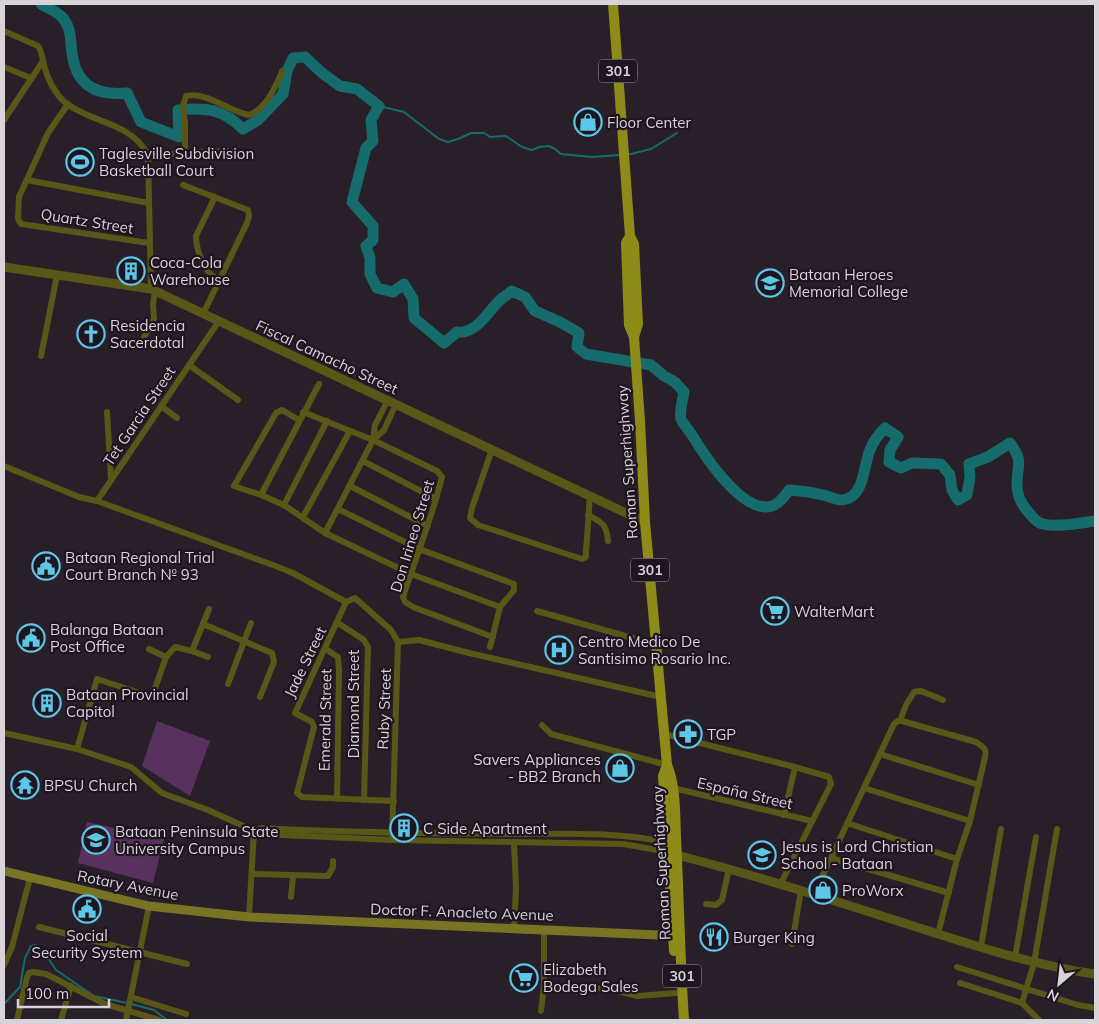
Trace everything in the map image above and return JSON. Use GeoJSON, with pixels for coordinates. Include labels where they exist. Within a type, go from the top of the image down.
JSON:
{"type":"FeatureCollection","features":[{"type":"Feature","properties":{"kind":"main road","name":"Roman Superhighway"},"geometry":{"type":"LineString","coordinates":[[613,4],[630,236],[634,244],[638,324],[634,337],[645,518],[667,765],[672,776],[673,788],[673,849],[684,1020]]}},
{"type":"Feature","properties":{"kind":"main road","name":"Roman Superhighway"},"geometry":{"type":"LineString","coordinates":[[667,765],[664,776],[673,849]]}},
{"type":"Feature","properties":{"kind":"main road","name":"Rotary Avenue"},"geometry":{"type":"LineString","coordinates":[[4,871],[149,906],[249,917]]}},
{"type":"Feature","properties":{"kind":"main road","name":"Doctor F. Anacleto Avenue"},"geometry":{"type":"LineString","coordinates":[[249,917],[660,935],[677,932]]}},
{"type":"Feature","properties":{"kind":"main road","name":"Roman Superhighway"},"geometry":{"type":"LineString","coordinates":[[677,932],[676,993],[678,1020]]}},
{"type":"Feature","properties":{"kind":"street"},"geometry":{"type":"LineString","coordinates":[[4,31],[38,46],[41,50],[52,86],[68,104],[130,134],[145,148],[148,154],[149,243],[154,319],[142,341]]}},
{"type":"Feature","properties":{"kind":"street"},"geometry":{"type":"LineString","coordinates":[[4,120],[6,110],[43,61]]}},
{"type":"Feature","properties":{"kind":"street"},"geometry":{"type":"LineString","coordinates":[[4,67],[31,78]]}},
{"type":"Feature","properties":{"kind":"street"},"geometry":{"type":"LineString","coordinates":[[184,153],[185,123],[183,108],[186,96],[192,95],[210,100],[246,115],[252,114],[258,111],[264,104],[282,71]]}},
{"type":"Feature","properties":{"kind":"street"},"geometry":{"type":"LineString","coordinates":[[68,104],[48,133],[27,180],[149,203]]}},
{"type":"Feature","properties":{"kind":"street"},"geometry":{"type":"LineString","coordinates":[[148,154],[227,151]]}},
{"type":"Feature","properties":{"kind":"street","name":"Quartz Street"},"geometry":{"type":"LineString","coordinates":[[27,180],[19,197],[18,219],[20,224],[149,243]]}},
{"type":"Feature","properties":{"kind":"street"},"geometry":{"type":"LineString","coordinates":[[184,185],[248,210],[249,216],[248,223],[202,314]]}},
{"type":"Feature","properties":{"kind":"street"},"geometry":{"type":"LineString","coordinates":[[215,196],[196,236],[196,240],[206,267],[214,278],[219,280]]}},
{"type":"Feature","properties":{"kind":"street","name":"Fiscal Camacho Street"},"geometry":{"type":"LineString","coordinates":[[4,267],[153,290],[631,516],[645,518]]}},
{"type":"Feature","properties":{"kind":"street"},"geometry":{"type":"LineString","coordinates":[[41,356],[57,275]]}},
{"type":"Feature","properties":{"kind":"street","name":"Tet Garcia Street"},"geometry":{"type":"LineString","coordinates":[[97,501],[219,321]]}},
{"type":"Feature","properties":{"kind":"street"},"geometry":{"type":"LineString","coordinates":[[189,365],[238,400]]}},
{"type":"Feature","properties":{"kind":"street"},"geometry":{"type":"LineString","coordinates":[[262,495],[319,384]]}},
{"type":"Feature","properties":{"kind":"street"},"geometry":{"type":"LineString","coordinates":[[325,532],[363,461],[372,440],[384,430],[392,402]]}},
{"type":"Feature","properties":{"kind":"street"},"geometry":{"type":"LineString","coordinates":[[161,406],[177,418]]}},
{"type":"Feature","properties":{"kind":"street"},"geometry":{"type":"LineString","coordinates":[[299,420],[282,410],[276,413],[234,486],[262,495],[303,517],[325,532],[411,574],[500,607]]}},
{"type":"Feature","properties":{"kind":"street"},"geometry":{"type":"LineString","coordinates":[[107,412],[111,480]]}},
{"type":"Feature","properties":{"kind":"street"},"geometry":{"type":"LineString","coordinates":[[303,412],[327,420],[372,440]]}},
{"type":"Feature","properties":{"kind":"street"},"geometry":{"type":"LineString","coordinates":[[284,506],[327,420]]}},
{"type":"Feature","properties":{"kind":"street"},"geometry":{"type":"LineString","coordinates":[[303,517],[350,431]]}},
{"type":"Feature","properties":{"kind":"street","name":"Don Irineo Street"},"geometry":{"type":"LineString","coordinates":[[372,440],[437,471],[442,477],[428,526],[403,597],[405,602],[413,607],[493,636]]}},
{"type":"Feature","properties":{"kind":"street"},"geometry":{"type":"LineString","coordinates":[[492,449],[470,518],[478,526],[582,559],[586,557],[590,495]]}},
{"type":"Feature","properties":{"kind":"street"},"geometry":{"type":"LineString","coordinates":[[363,461],[436,499]]}},
{"type":"Feature","properties":{"kind":"street"},"geometry":{"type":"LineString","coordinates":[[4,466],[80,497],[97,501],[273,565],[346,602],[355,598],[391,630],[398,642],[419,640],[661,697]]}},
{"type":"Feature","properties":{"kind":"street"},"geometry":{"type":"LineString","coordinates":[[350,486],[428,526]]}},
{"type":"Feature","properties":{"kind":"street"},"geometry":{"type":"LineString","coordinates":[[338,509],[419,549],[514,584],[514,590],[500,607],[490,647]]}},
{"type":"Feature","properties":{"kind":"street"},"geometry":{"type":"LineString","coordinates":[[588,515],[602,522],[607,532],[608,541]]}},
{"type":"Feature","properties":{"kind":"street","name":"Jade Street"},"geometry":{"type":"LineString","coordinates":[[337,799],[302,797],[297,792],[314,726],[312,722],[295,712],[326,649],[346,602]]}},
{"type":"Feature","properties":{"kind":"street"},"geometry":{"type":"LineString","coordinates":[[192,651],[209,609]]}},
{"type":"Feature","properties":{"kind":"street"},"geometry":{"type":"LineString","coordinates":[[537,611],[657,645]]}},
{"type":"Feature","properties":{"kind":"street"},"geometry":{"type":"LineString","coordinates":[[228,684],[251,623]]}},
{"type":"Feature","properties":{"kind":"street","name":"Diamond Street"},"geometry":{"type":"LineString","coordinates":[[338,623],[364,640],[368,647],[364,800]]}},
{"type":"Feature","properties":{"kind":"street"},"geometry":{"type":"LineString","coordinates":[[203,624],[272,654],[274,662],[260,697]]}},
{"type":"Feature","properties":{"kind":"street","name":"Ruby Street"},"geometry":{"type":"LineString","coordinates":[[392,840],[398,642]]}},
{"type":"Feature","properties":{"kind":"street"},"geometry":{"type":"LineString","coordinates":[[77,749],[97,679],[152,697],[166,657],[175,647],[208,656]]}},
{"type":"Feature","properties":{"kind":"street"},"geometry":{"type":"LineString","coordinates":[[150,649],[166,657]]}},
{"type":"Feature","properties":{"kind":"street","name":"Emerald Street"},"geometry":{"type":"LineString","coordinates":[[326,649],[338,657],[337,799]]}},
{"type":"Feature","properties":{"kind":"street"},"geometry":{"type":"LineString","coordinates":[[900,721],[906,705],[914,692],[922,691],[943,700]]}},
{"type":"Feature","properties":{"kind":"street"},"geometry":{"type":"LineString","coordinates":[[814,894],[894,724],[900,721],[976,742],[986,751],[985,757],[970,821],[957,859],[938,934]]}},
{"type":"Feature","properties":{"kind":"street"},"geometry":{"type":"LineString","coordinates":[[542,725],[551,734],[667,765]]}},
{"type":"Feature","properties":{"kind":"street"},"geometry":{"type":"LineString","coordinates":[[4,733],[77,749],[131,767],[162,793],[208,810],[261,834],[392,840],[632,845],[673,849]]}},
{"type":"Feature","properties":{"kind":"street"},"geometry":{"type":"LineString","coordinates":[[664,734],[829,777],[831,784],[781,883]]}},
{"type":"Feature","properties":{"kind":"street"},"geometry":{"type":"LineString","coordinates":[[880,754],[978,785]]}},
{"type":"Feature","properties":{"kind":"street"},"geometry":{"type":"LineString","coordinates":[[784,815],[795,767]]}},
{"type":"Feature","properties":{"kind":"street","name":"España Street"},"geometry":{"type":"LineString","coordinates":[[673,788],[812,821]]}},
{"type":"Feature","properties":{"kind":"street"},"geometry":{"type":"LineString","coordinates":[[864,788],[970,821]]}},
{"type":"Feature","properties":{"kind":"street"},"geometry":{"type":"LineString","coordinates":[[337,799],[394,801]]}},
{"type":"Feature","properties":{"kind":"street"},"geometry":{"type":"LineString","coordinates":[[848,823],[957,859]]}},
{"type":"Feature","properties":{"kind":"street"},"geometry":{"type":"LineString","coordinates":[[254,830],[262,828],[632,836],[1034,963],[1095,974]]}},
{"type":"Feature","properties":{"kind":"street"},"geometry":{"type":"LineString","coordinates":[[1022,1003],[1034,963],[1057,829]]}},
{"type":"Feature","properties":{"kind":"street"},"geometry":{"type":"LineString","coordinates":[[249,917],[254,830]]}},
{"type":"Feature","properties":{"kind":"street"},"geometry":{"type":"LineString","coordinates":[[981,947],[1001,830]]}},
{"type":"Feature","properties":{"kind":"street"},"geometry":{"type":"LineString","coordinates":[[463,841],[464,833]]}},
{"type":"Feature","properties":{"kind":"street"},"geometry":{"type":"LineString","coordinates":[[632,836],[632,845]]}},
{"type":"Feature","properties":{"kind":"street"},"geometry":{"type":"LineString","coordinates":[[1015,957],[1036,837]]}},
{"type":"Feature","properties":{"kind":"street"},"geometry":{"type":"LineString","coordinates":[[514,842],[516,888],[514,928]]}},
{"type":"Feature","properties":{"kind":"street"},"geometry":{"type":"LineString","coordinates":[[831,858],[949,893]]}},
{"type":"Feature","properties":{"kind":"street"},"geometry":{"type":"LineString","coordinates":[[252,874],[328,876],[334,867],[333,861]]}},
{"type":"Feature","properties":{"kind":"street"},"geometry":{"type":"LineString","coordinates":[[706,904],[716,905],[722,900],[729,868]]}},
{"type":"Feature","properties":{"kind":"street"},"geometry":{"type":"LineString","coordinates":[[291,897],[293,876]]}},
{"type":"Feature","properties":{"kind":"street"},"geometry":{"type":"LineString","coordinates":[[4,965],[12,947],[30,878]]}},
{"type":"Feature","properties":{"kind":"street"},"geometry":{"type":"LineString","coordinates":[[792,944],[801,890]]}},
{"type":"Feature","properties":{"kind":"street"},"geometry":{"type":"LineString","coordinates":[[126,1020],[149,906]]}},
{"type":"Feature","properties":{"kind":"street"},"geometry":{"type":"LineString","coordinates":[[39,927],[187,964]]}},
{"type":"Feature","properties":{"kind":"street"},"geometry":{"type":"LineString","coordinates":[[541,1012],[544,985],[544,929]]}},
{"type":"Feature","properties":{"kind":"street"},"geometry":{"type":"LineString","coordinates":[[957,967],[1078,1005],[1095,1008]]}},
{"type":"Feature","properties":{"kind":"street"},"geometry":{"type":"LineString","coordinates":[[17,1020],[27,977],[29,973],[33,972],[46,974],[106,1004],[130,1004],[186,1014]]}},
{"type":"Feature","properties":{"kind":"street"},"geometry":{"type":"LineString","coordinates":[[960,983],[1022,1003],[1039,1020]]}},
{"type":"Feature","properties":{"kind":"street"},"geometry":{"type":"LineString","coordinates":[[544,985],[609,989],[638,996],[676,993]]}},
{"type":"Feature","properties":{"kind":"street"},"geometry":{"type":"LineString","coordinates":[[61,1020],[71,986]]}},
{"type":"Feature","properties":{"kind":"street"},"geometry":{"type":"LineString","coordinates":[[130,1004],[159,1020]]}},
{"type":"Feature","properties":{"kind":"shaded area","name":"Taglesville Subdivision Basketball Court"},"geometry":{"type":"Polygon","coordinates":[[[75,148],[90,151],[86,177],[70,174],[75,148]]]}},
{"type":"Feature","properties":{"kind":"shaded area"},"geometry":{"type":"Polygon","coordinates":[[[157,721],[210,741],[190,796],[142,766],[157,721]]]}},
{"type":"Feature","properties":{"kind":"shaded area"},"geometry":{"type":"Polygon","coordinates":[[[87,822],[164,839],[153,883],[78,863],[87,822]]]}},
{"type":"Feature","properties":{"kind":"waterway"},"geometry":{"type":"LineString","coordinates":[[41,4],[59,14],[65,20],[70,34],[74,64],[83,81],[89,86],[106,93],[127,93],[141,122],[179,137],[178,110],[206,109],[221,113],[236,122],[243,129],[258,120],[283,94],[287,71],[293,58],[305,57],[340,86],[357,89],[379,106],[371,120],[373,141],[366,148],[352,202],[373,226],[373,240],[366,246],[370,258],[370,274],[377,288],[393,292],[404,284],[413,299],[414,318],[444,343],[457,332],[470,330],[499,301],[512,291],[525,297],[535,311],[579,333],[577,347],[586,354],[651,365],[675,382],[684,392],[680,413],[682,421],[715,469],[737,493],[749,502],[761,506],[772,506],[779,502],[789,490],[815,493],[840,500],[850,498],[859,488],[873,444],[885,428],[898,437],[890,450],[889,462],[901,468],[912,463],[941,464],[950,475],[952,490],[958,500],[967,495],[970,477],[969,464],[988,457],[1010,443],[1019,463],[1017,484],[1019,498],[1034,519],[1040,523],[1052,525],[1095,521]]}},
{"type":"Feature","properties":{"kind":"waterway"},"geometry":{"type":"LineString","coordinates":[[379,106],[404,112],[439,139],[448,142],[471,133],[484,133],[490,137],[506,136],[522,147],[532,150],[549,146],[561,154],[592,157],[620,155]]}},
{"type":"Feature","properties":{"kind":"waterway"},"geometry":{"type":"LineString","coordinates":[[627,155],[651,149],[677,133]]}},
{"type":"Feature","properties":{"kind":"waterway"},"geometry":{"type":"LineString","coordinates":[[4,1004],[20,987],[25,958],[31,946],[36,945],[43,950],[56,970],[94,996],[127,1003]]}},
{"type":"Feature","properties":{"kind":"waterway"},"geometry":{"type":"LineString","coordinates":[[131,1004],[154,1010],[167,1020]]}},
{"type":"Feature","properties":{"kind":"place","name":"Floor Center"},"geometry":{"type":"Point","coordinates":[588,122]}},
{"type":"Feature","properties":{"kind":"place","name":"Taglesville Subdivision Basketball Court"},"geometry":{"type":"Point","coordinates":[80,162]}},
{"type":"Feature","properties":{"kind":"place","name":"Coca-Cola Warehouse"},"geometry":{"type":"Point","coordinates":[131,271]}},
{"type":"Feature","properties":{"kind":"place","name":"Bataan Heroes Memorial College"},"geometry":{"type":"Point","coordinates":[770,283]}},
{"type":"Feature","properties":{"kind":"place","name":"Residencia Sacerdotal"},"geometry":{"type":"Point","coordinates":[91,334]}},
{"type":"Feature","properties":{"kind":"place","name":"Bataan Regional Trial Court Branch № 93"},"geometry":{"type":"Point","coordinates":[46,566]}},
{"type":"Feature","properties":{"kind":"place","name":"WalterMart"},"geometry":{"type":"Point","coordinates":[775,611]}},
{"type":"Feature","properties":{"kind":"place","name":"Balanga Bataan Post Office"},"geometry":{"type":"Point","coordinates":[31,638]}},
{"type":"Feature","properties":{"kind":"place","name":"Centro Medico De Santisimo Rosario Inc."},"geometry":{"type":"Point","coordinates":[559,650]}},
{"type":"Feature","properties":{"kind":"place","name":"Bataan Provincial Capitol"},"geometry":{"type":"Point","coordinates":[47,703]}},
{"type":"Feature","properties":{"kind":"place","name":"TGP"},"geometry":{"type":"Point","coordinates":[688,734]}},
{"type":"Feature","properties":{"kind":"place","name":"Savers Appliances - BB2 Branch"},"geometry":{"type":"Point","coordinates":[620,768]}},
{"type":"Feature","properties":{"kind":"place","name":"BPSU Church"},"geometry":{"type":"Point","coordinates":[25,785]}},
{"type":"Feature","properties":{"kind":"place","name":"C Side Apartment"},"geometry":{"type":"Point","coordinates":[404,828]}},
{"type":"Feature","properties":{"kind":"place","name":"Bataan Peninsula State University Campus"},"geometry":{"type":"Point","coordinates":[96,840]}},
{"type":"Feature","properties":{"kind":"place","name":"Jesus is Lord Christian School - Bataan"},"geometry":{"type":"Point","coordinates":[762,855]}},
{"type":"Feature","properties":{"kind":"place","name":"ProWorx"},"geometry":{"type":"Point","coordinates":[823,890]}},
{"type":"Feature","properties":{"kind":"place","name":"Social Security System"},"geometry":{"type":"Point","coordinates":[87,909]}},
{"type":"Feature","properties":{"kind":"place","name":"Burger King"},"geometry":{"type":"Point","coordinates":[714,937]}},
{"type":"Feature","properties":{"kind":"place","name":"Elizabeth Bodega Sales"},"geometry":{"type":"Point","coordinates":[524,978]}}]}
